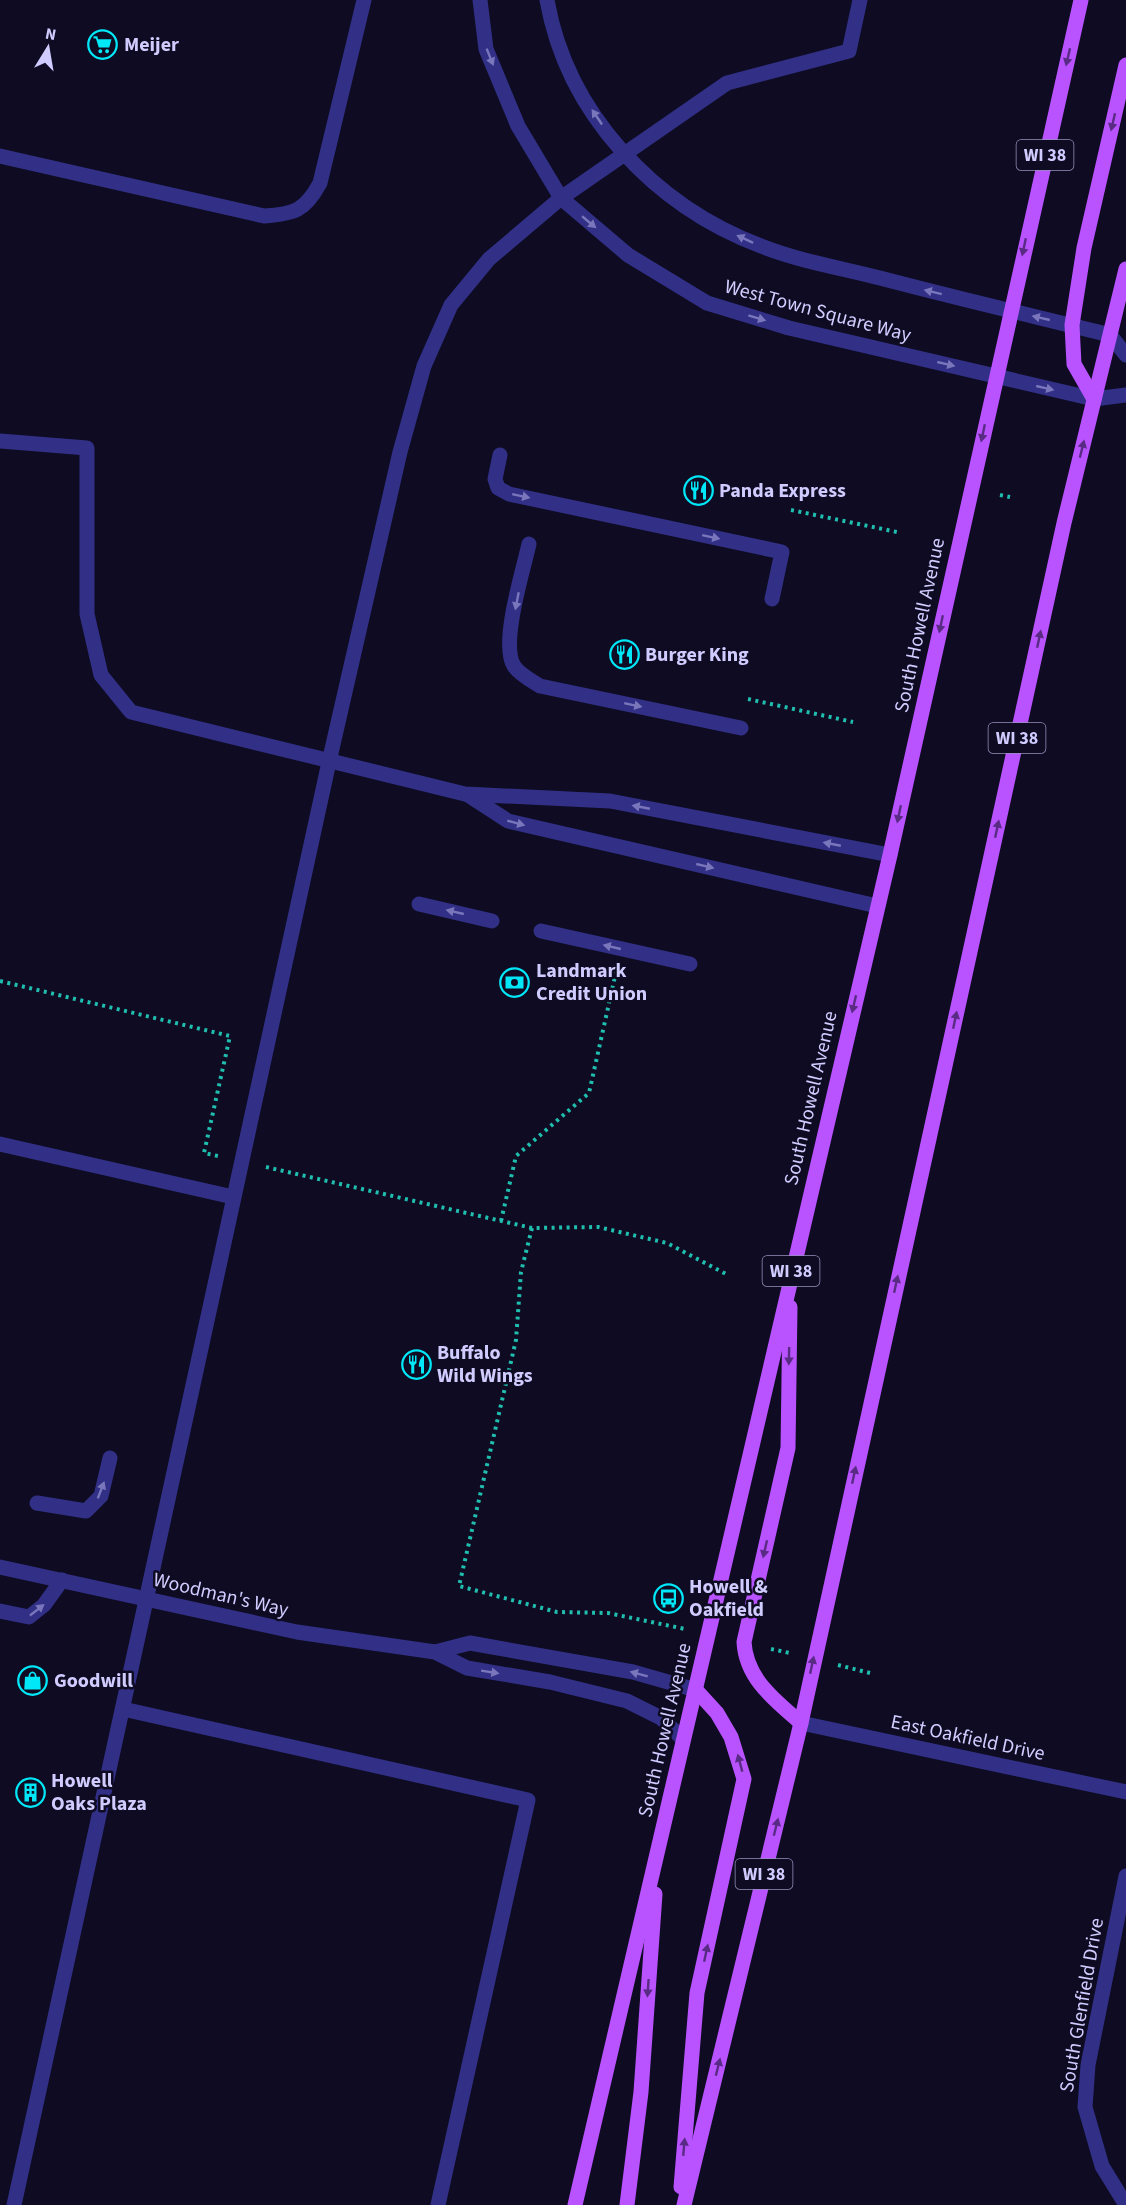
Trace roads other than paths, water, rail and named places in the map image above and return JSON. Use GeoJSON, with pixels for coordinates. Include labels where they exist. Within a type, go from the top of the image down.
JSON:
{"type":"FeatureCollection","features":[{"type":"Feature","properties":{"kind":"main road","name":"South Howell Avenue"},"geometry":{"type":"LineString","coordinates":[[575,2205],[890,855],[995,376],[1082,0]]}},
{"type":"Feature","properties":{"kind":"main road"},"geometry":{"type":"LineString","coordinates":[[1094,399],[1074,364],[1072,326],[1084,248],[1126,65]]}},
{"type":"Feature","properties":{"kind":"main road","name":"WI 38"},"geometry":{"type":"LineString","coordinates":[[684,2205],[801,1723],[1064,523],[1126,269]]}},
{"type":"Feature","properties":{"kind":"main road"},"geometry":{"type":"LineString","coordinates":[[790,1277],[788,1448],[744,1642],[745,1657],[764,1691],[801,1723]]}},
{"type":"Feature","properties":{"kind":"main road"},"geometry":{"type":"LineString","coordinates":[[679,2205],[697,1994],[744,1779],[731,1737],[717,1713],[696,1690]]}},
{"type":"Feature","properties":{"kind":"main road"},"geometry":{"type":"LineString","coordinates":[[627,2205],[640,2104],[659,1846]]}},
{"type":"Feature","properties":{"kind":"street"},"geometry":{"type":"LineString","coordinates":[[0,156],[264,216],[291,214],[310,201],[320,183],[364,0]]}},
{"type":"Feature","properties":{"kind":"street","name":"West Town Square Way"},"geometry":{"type":"LineString","coordinates":[[480,0],[486,49],[518,126],[561,198],[628,255],[707,303],[789,328],[1094,399]]}},
{"type":"Feature","properties":{"kind":"street"},"geometry":{"type":"LineString","coordinates":[[547,0],[552,27],[578,89],[624,156],[660,190],[707,221],[762,247],[1110,335],[1126,355]]}},
{"type":"Feature","properties":{"kind":"street"},"geometry":{"type":"LineString","coordinates":[[14,2205],[328,762],[400,452],[424,366],[451,305],[489,260],[561,198],[727,83],[849,51],[860,0]]}},
{"type":"Feature","properties":{"kind":"street"},"geometry":{"type":"LineString","coordinates":[[1094,399],[1126,395]]}},
{"type":"Feature","properties":{"kind":"street"},"geometry":{"type":"LineString","coordinates":[[0,441],[87,448],[87,614],[101,675],[131,712],[465,794],[610,801],[890,855]]}},
{"type":"Feature","properties":{"kind":"street"},"geometry":{"type":"LineString","coordinates":[[500,455],[495,479],[498,488],[509,494],[782,552],[772,599]]}},
{"type":"Feature","properties":{"kind":"street"},"geometry":{"type":"LineString","coordinates":[[529,544],[508,647],[514,666],[523,676],[540,686],[741,728]]}},
{"type":"Feature","properties":{"kind":"street"},"geometry":{"type":"LineString","coordinates":[[465,794],[508,821],[877,906]]}},
{"type":"Feature","properties":{"kind":"street"},"geometry":{"type":"LineString","coordinates":[[419,904],[492,921]]}},
{"type":"Feature","properties":{"kind":"street"},"geometry":{"type":"LineString","coordinates":[[541,931],[690,964]]}},
{"type":"Feature","properties":{"kind":"street"},"geometry":{"type":"LineString","coordinates":[[0,1144],[233,1197]]}},
{"type":"Feature","properties":{"kind":"street"},"geometry":{"type":"LineString","coordinates":[[37,1503],[68,1510],[86,1510],[101,1496],[110,1458]]}},
{"type":"Feature","properties":{"kind":"street","name":"Woodman's Way"},"geometry":{"type":"LineString","coordinates":[[0,1567],[297,1632],[435,1652],[467,1668],[550,1682],[627,1701],[661,1718],[683,1739]]}},
{"type":"Feature","properties":{"kind":"street"},"geometry":{"type":"LineString","coordinates":[[0,1611],[29,1617],[44,1605],[62,1580]]}},
{"type":"Feature","properties":{"kind":"street","name":"Woodman's Way"},"geometry":{"type":"LineString","coordinates":[[435,1652],[470,1643],[633,1672],[696,1690]]}},
{"type":"Feature","properties":{"kind":"street"},"geometry":{"type":"LineString","coordinates":[[123,1709],[528,1800],[438,2205]]}},
{"type":"Feature","properties":{"kind":"street","name":"East Oakfield Drive"},"geometry":{"type":"LineString","coordinates":[[801,1723],[1126,1792]]}},
{"type":"Feature","properties":{"kind":"street","name":"South Glenfield Drive"},"geometry":{"type":"LineString","coordinates":[[1126,1876],[1088,2065],[1085,2107],[1101,2166],[1126,2205]]}},
{"type":"Feature","properties":{"kind":"place","name":"Meijer"},"geometry":{"type":"Point","coordinates":[103,44]}},
{"type":"Feature","properties":{"kind":"place","name":"Panda Express"},"geometry":{"type":"Point","coordinates":[698,490]}},
{"type":"Feature","properties":{"kind":"place","name":"Burger King"},"geometry":{"type":"Point","coordinates":[624,654]}},
{"type":"Feature","properties":{"kind":"place","name":"Landmark Credit Union"},"geometry":{"type":"Point","coordinates":[515,982]}},
{"type":"Feature","properties":{"kind":"place","name":"Buffalo Wild Wings"},"geometry":{"type":"Point","coordinates":[416,1364]}},
{"type":"Feature","properties":{"kind":"place","name":"Howell & Oakfield"},"geometry":{"type":"Point","coordinates":[668,1598]}},
{"type":"Feature","properties":{"kind":"place","name":"Goodwill"},"geometry":{"type":"Point","coordinates":[33,1680]}},
{"type":"Feature","properties":{"kind":"place","name":"Howell Oaks Plaza"},"geometry":{"type":"Point","coordinates":[30,1792]}}]}
